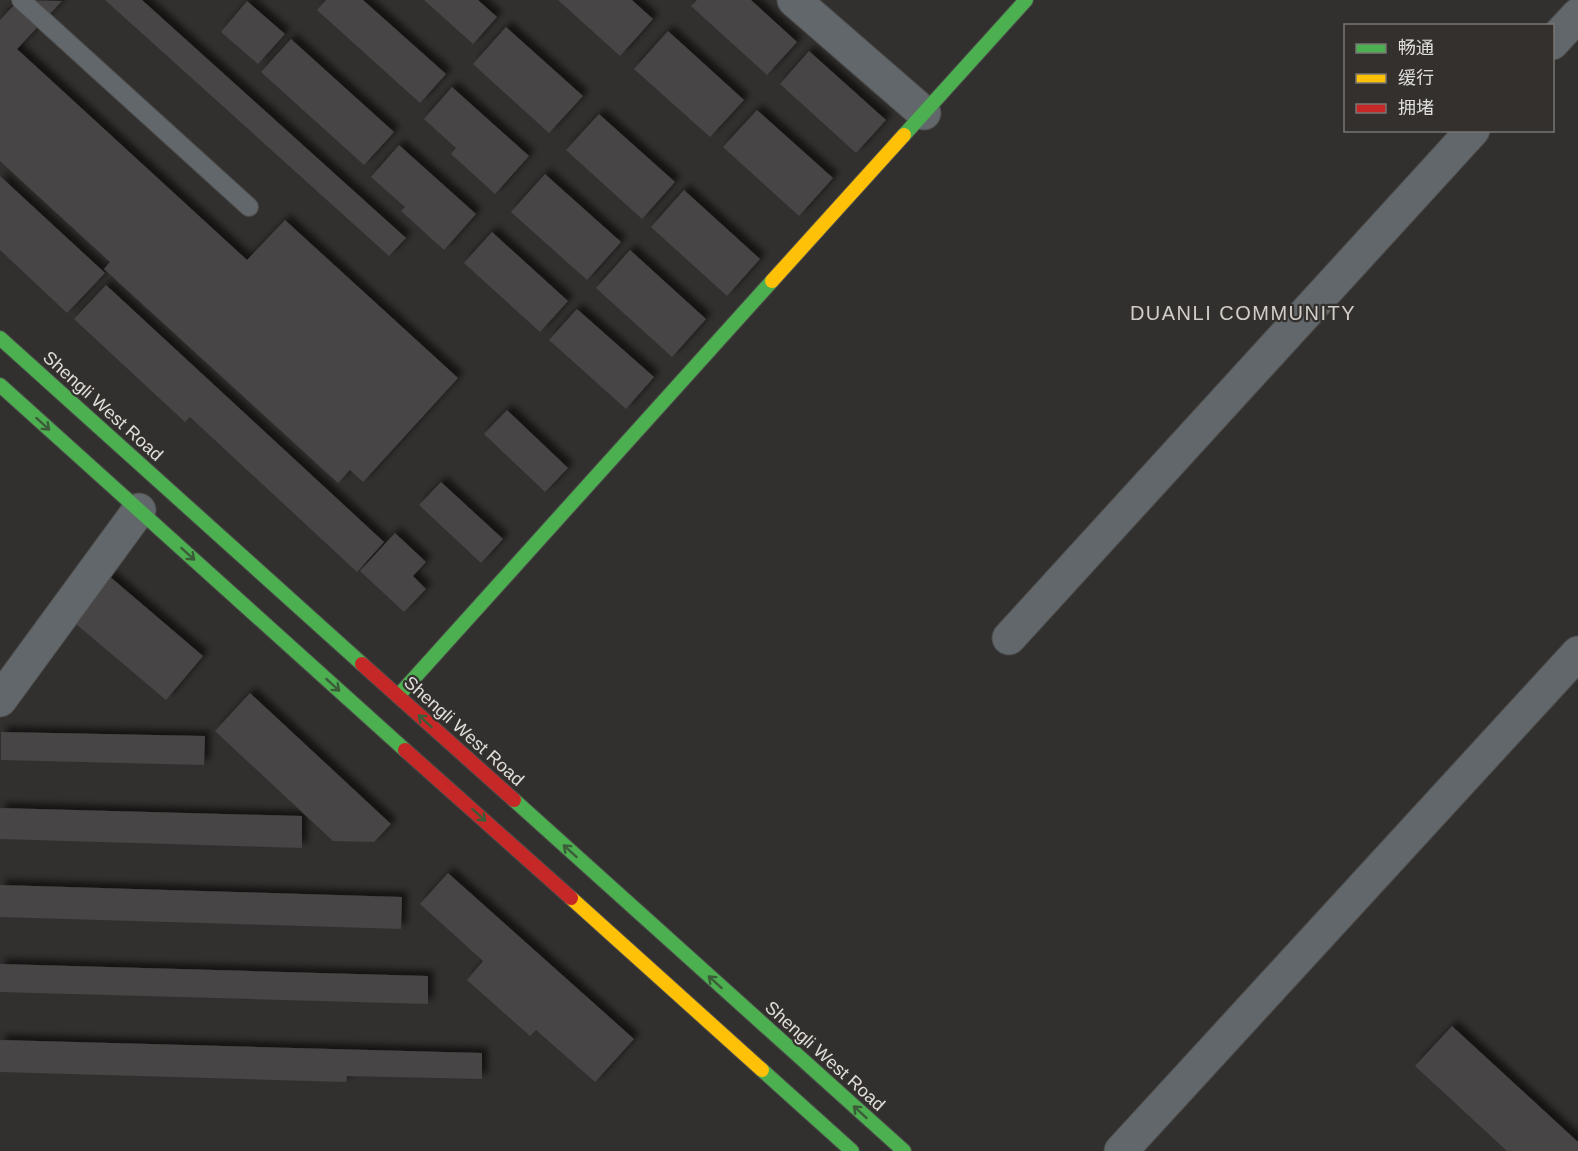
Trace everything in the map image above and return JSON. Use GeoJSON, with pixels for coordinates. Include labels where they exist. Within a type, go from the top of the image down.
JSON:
{"type":"FeatureCollection","features":[{"type":"Feature","properties":{"kind":"street"},"geometry":{"type":"LineString","coordinates":[[794,0],[924,113]]}},
{"type":"Feature","properties":{"kind":"street"},"geometry":{"type":"LineString","coordinates":[[398,696],[1026,0]]}},
{"type":"Feature","properties":{"kind":"street"},"geometry":{"type":"LineString","coordinates":[[1554,41],[1578,15]]}},
{"type":"Feature","properties":{"kind":"street"},"geometry":{"type":"LineString","coordinates":[[1009,638],[1471,132]]}},
{"type":"Feature","properties":{"kind":"street","name":"Shengli West Road"},"geometry":{"type":"LineString","coordinates":[[0,338],[904,1151]]}},
{"type":"Feature","properties":{"kind":"street"},"geometry":{"type":"LineString","coordinates":[[0,385],[852,1151]]}},
{"type":"Feature","properties":{"kind":"street"},"geometry":{"type":"LineString","coordinates":[[0,700],[139,510]]}},
{"type":"Feature","properties":{"kind":"street"},"geometry":{"type":"LineString","coordinates":[[1121,1151],[1578,653]]}},
{"type":"Feature","properties":{"kind":"lane"},"geometry":{"type":"LineString","coordinates":[[21,0],[249,207]]}},
{"type":"Feature","properties":{"kind":"building"},"geometry":{"type":"Polygon","coordinates":[[[19,0],[62,1],[17,49],[247,260],[285,220],[458,378],[363,482],[350,470],[338,483],[104,269],[110,262],[0,161],[0,20],[19,0]]]}},
{"type":"Feature","properties":{"kind":"building"},"geometry":{"type":"Polygon","coordinates":[[[105,0],[142,0],[406,238],[389,256],[105,0]]]}},
{"type":"Feature","properties":{"kind":"building"},"geometry":{"type":"Polygon","coordinates":[[[326,0],[363,0],[446,74],[420,103],[317,10],[326,0]]]}},
{"type":"Feature","properties":{"kind":"building"},"geometry":{"type":"Polygon","coordinates":[[[424,0],[478,0],[497,17],[473,44],[424,0]]]}},
{"type":"Feature","properties":{"kind":"building"},"geometry":{"type":"Polygon","coordinates":[[[558,0],[632,0],[653,19],[620,56],[558,0]]]}},
{"type":"Feature","properties":{"kind":"building"},"geometry":{"type":"Polygon","coordinates":[[[697,0],[751,0],[797,42],[767,75],[691,6],[697,0]]]}},
{"type":"Feature","properties":{"kind":"building"},"geometry":{"type":"Polygon","coordinates":[[[247,1],[285,34],[258,64],[221,32],[247,1]]]}},
{"type":"Feature","properties":{"kind":"building"},"geometry":{"type":"Polygon","coordinates":[[[506,27],[583,96],[549,133],[473,64],[506,27]]]}},
{"type":"Feature","properties":{"kind":"building"},"geometry":{"type":"Polygon","coordinates":[[[668,31],[744,100],[710,137],[634,69],[668,31]]]}},
{"type":"Feature","properties":{"kind":"building"},"geometry":{"type":"Polygon","coordinates":[[[291,39],[394,132],[364,165],[261,72],[291,39]]]}},
{"type":"Feature","properties":{"kind":"building"},"geometry":{"type":"Polygon","coordinates":[[[809,51],[886,120],[856,153],[780,84],[809,51]]]}},
{"type":"Feature","properties":{"kind":"building"},"geometry":{"type":"Polygon","coordinates":[[[452,87],[529,156],[495,194],[451,154],[456,148],[424,119],[452,87]]]}},
{"type":"Feature","properties":{"kind":"building"},"geometry":{"type":"Polygon","coordinates":[[[757,110],[833,178],[799,216],[723,147],[757,110]]]}},
{"type":"Feature","properties":{"kind":"building"},"geometry":{"type":"Polygon","coordinates":[[[599,114],[675,182],[642,219],[566,150],[599,114]]]}},
{"type":"Feature","properties":{"kind":"building"},"geometry":{"type":"Polygon","coordinates":[[[399,145],[476,214],[444,250],[401,211],[405,207],[371,177],[399,145]]]}},
{"type":"Feature","properties":{"kind":"building"},"geometry":{"type":"Polygon","coordinates":[[[545,174],[621,242],[587,280],[511,212],[545,174]]]}},
{"type":"Feature","properties":{"kind":"building"},"geometry":{"type":"Polygon","coordinates":[[[0,176],[105,273],[67,313],[0,250],[0,176]]]}},
{"type":"Feature","properties":{"kind":"building"},"geometry":{"type":"Polygon","coordinates":[[[684,190],[760,259],[727,296],[651,227],[684,190]]]}},
{"type":"Feature","properties":{"kind":"building"},"geometry":{"type":"Polygon","coordinates":[[[492,232],[568,301],[540,332],[464,263],[492,232]]]}},
{"type":"Feature","properties":{"kind":"building"},"geometry":{"type":"Polygon","coordinates":[[[630,250],[706,319],[672,357],[596,288],[630,250]]]}},
{"type":"Feature","properties":{"kind":"building"},"geometry":{"type":"Polygon","coordinates":[[[106,285],[384,542],[357,572],[190,417],[185,422],[74,319],[106,285]]]}},
{"type":"Feature","properties":{"kind":"building"},"geometry":{"type":"Polygon","coordinates":[[[577,309],[654,377],[626,409],[549,340],[577,309]]]}},
{"type":"Feature","properties":{"kind":"building"},"geometry":{"type":"Polygon","coordinates":[[[507,410],[568,468],[545,492],[484,434],[507,410]]]}},
{"type":"Feature","properties":{"kind":"building"},"geometry":{"type":"Polygon","coordinates":[[[441,482],[503,539],[481,563],[419,505],[441,482]]]}},
{"type":"Feature","properties":{"kind":"building"},"geometry":{"type":"Polygon","coordinates":[[[395,533],[426,562],[413,576],[426,589],[404,612],[360,571],[395,533]]]}},
{"type":"Feature","properties":{"kind":"building"},"geometry":{"type":"Polygon","coordinates":[[[108,575],[203,656],[166,700],[70,619],[108,575]]]}},
{"type":"Feature","properties":{"kind":"building"},"geometry":{"type":"Polygon","coordinates":[[[250,693],[391,824],[374,842],[333,841],[215,731],[250,693]]]}},
{"type":"Feature","properties":{"kind":"building"},"geometry":{"type":"Polygon","coordinates":[[[1,732],[205,736],[204,765],[1,760],[1,732]]]}},
{"type":"Feature","properties":{"kind":"building"},"geometry":{"type":"Polygon","coordinates":[[[0,808],[302,816],[302,848],[0,839],[0,808]]]}},
{"type":"Feature","properties":{"kind":"building"},"geometry":{"type":"Polygon","coordinates":[[[448,873],[634,1039],[595,1082],[536,1030],[530,1036],[467,980],[483,961],[420,904],[448,873]]]}},
{"type":"Feature","properties":{"kind":"building"},"geometry":{"type":"Polygon","coordinates":[[[0,885],[402,897],[401,929],[0,917],[0,885]]]}},
{"type":"Feature","properties":{"kind":"building"},"geometry":{"type":"Polygon","coordinates":[[[0,964],[428,976],[428,1004],[0,992],[0,964]]]}},
{"type":"Feature","properties":{"kind":"building"},"geometry":{"type":"Polygon","coordinates":[[[1452,1026],[1578,1142],[1578,1151],[1507,1151],[1415,1066],[1452,1026]]]}},
{"type":"Feature","properties":{"kind":"building"},"geometry":{"type":"Polygon","coordinates":[[[0,1040],[482,1053],[482,1079],[347,1076],[346,1082],[0,1072],[0,1040]]]}},
{"type":"Feature","properties":{"kind":"traffic: fast"},"geometry":{"type":"LineString","coordinates":[[904,135],[1026,0]]}},
{"type":"Feature","properties":{"kind":"traffic: fast"},"geometry":{"type":"LineString","coordinates":[[398,696],[772,281]]}},
{"type":"Feature","properties":{"kind":"traffic: fast"},"geometry":{"type":"LineString","coordinates":[[0,338],[362,664]]}},
{"type":"Feature","properties":{"kind":"traffic: fast"},"geometry":{"type":"LineString","coordinates":[[0,385],[405,750]]}},
{"type":"Feature","properties":{"kind":"traffic: fast"},"geometry":{"type":"LineString","coordinates":[[514,800],[904,1151]]}},
{"type":"Feature","properties":{"kind":"traffic: fast"},"geometry":{"type":"LineString","coordinates":[[762,1070],[852,1151]]}},
{"type":"Feature","properties":{"kind":"traffic: slow"},"geometry":{"type":"LineString","coordinates":[[772,281],[904,135]]}},
{"type":"Feature","properties":{"kind":"traffic: slow"},"geometry":{"type":"LineString","coordinates":[[571,898],[762,1070]]}},
{"type":"Feature","properties":{"kind":"traffic: jam"},"geometry":{"type":"LineString","coordinates":[[362,664],[514,800]]}},
{"type":"Feature","properties":{"kind":"traffic: jam"},"geometry":{"type":"LineString","coordinates":[[405,750],[571,898]]}},
{"type":"Feature","properties":{"kind":"district","name":"DUANLI COMMUNITY"},"geometry":{"type":"Point","coordinates":[1243,313]}}]}
